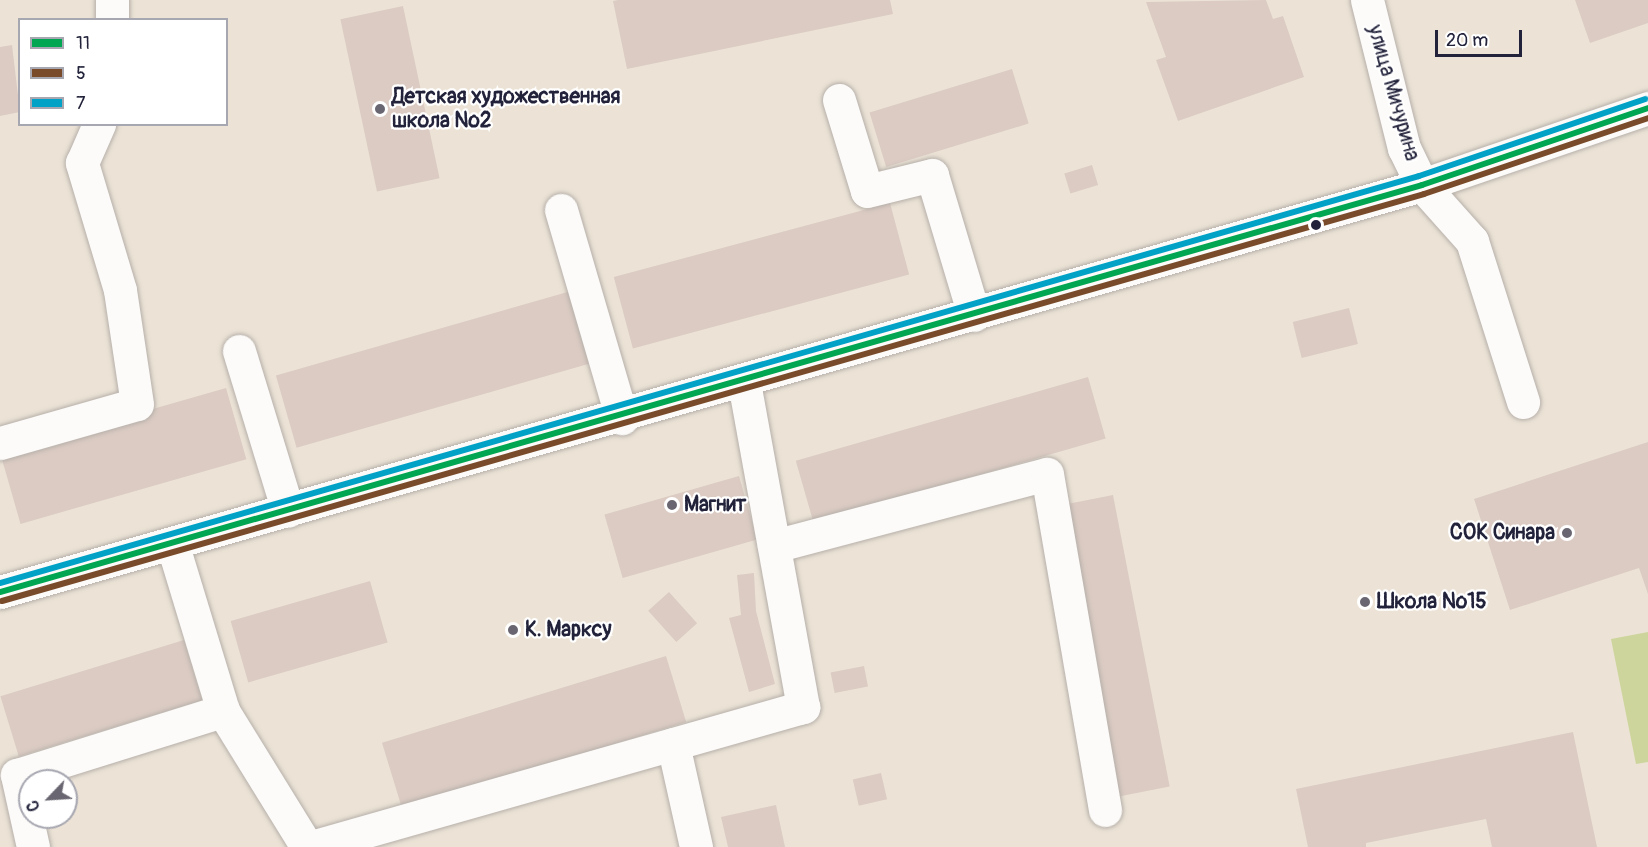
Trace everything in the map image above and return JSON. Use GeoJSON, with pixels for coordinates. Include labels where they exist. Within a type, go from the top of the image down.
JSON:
{"type":"FeatureCollection","features":[{"type":"Feature","properties":{"kind":"street"},"geometry":{"type":"LineString","coordinates":[[112,0],[112,18]]}},
{"type":"Feature","properties":{"kind":"street","name":"улица Мичурина"},"geometry":{"type":"LineString","coordinates":[[1367,0],[1404,148],[1422,185],[1472,241],[1523,402]]}},
{"type":"Feature","properties":{"kind":"street"},"geometry":{"type":"LineString","coordinates":[[839,100],[867,190],[932,175],[975,315]]}},
{"type":"Feature","properties":{"kind":"street"},"geometry":{"type":"LineString","coordinates":[[0,592],[173,546],[288,511],[622,418],[1422,185],[1648,108]]}},
{"type":"Feature","properties":{"kind":"street"},"geometry":{"type":"LineString","coordinates":[[0,443],[137,404],[120,290],[82,163],[98,126]]}},
{"type":"Feature","properties":{"kind":"street"},"geometry":{"type":"LineString","coordinates":[[561,210],[622,418]]}},
{"type":"Feature","properties":{"kind":"street"},"geometry":{"type":"LineString","coordinates":[[239,351],[288,511]]}},
{"type":"Feature","properties":{"kind":"street"},"geometry":{"type":"LineString","coordinates":[[173,546],[223,711],[309,847],[803,707],[744,382]]}},
{"type":"Feature","properties":{"kind":"street"},"geometry":{"type":"LineString","coordinates":[[774,546],[1047,474],[1105,810]]}},
{"type":"Feature","properties":{"kind":"street"},"geometry":{"type":"LineString","coordinates":[[33,847],[17,775],[223,711]]}},
{"type":"Feature","properties":{"kind":"street"},"geometry":{"type":"LineString","coordinates":[[673,744],[696,847]]}},
{"type":"Feature","properties":{"kind":"green space"},"geometry":{"type":"Polygon","coordinates":[[[1648,632],[1648,762],[1636,764],[1611,639],[1648,632]]]}},
{"type":"Feature","properties":{"kind":"building"},"geometry":{"type":"Polygon","coordinates":[[[890,0],[893,14],[627,69],[613,1],[890,0]]]}},
{"type":"Feature","properties":{"kind":"building"},"geometry":{"type":"Polygon","coordinates":[[[1266,0],[1273,19],[1283,16],[1304,77],[1178,121],[1156,60],[1166,57],[1146,2],[1266,0]]]}},
{"type":"Feature","properties":{"kind":"building"},"geometry":{"type":"Polygon","coordinates":[[[1575,0],[1648,0],[1648,23],[1590,43],[1575,0]]]}},
{"type":"Feature","properties":{"kind":"building"},"geometry":{"type":"Polygon","coordinates":[[[403,6],[440,178],[377,191],[340,19],[403,6]]]}},
{"type":"Feature","properties":{"kind":"building"},"geometry":{"type":"Polygon","coordinates":[[[12,45],[18,112],[0,116],[0,47],[12,45]]]}},
{"type":"Feature","properties":{"kind":"building"},"geometry":{"type":"Polygon","coordinates":[[[1012,69],[1029,124],[886,167],[870,113],[1012,69]]]}},
{"type":"Feature","properties":{"kind":"building"},"geometry":{"type":"Polygon","coordinates":[[[1092,165],[1098,185],[1070,194],[1064,173],[1092,165]]]}},
{"type":"Feature","properties":{"kind":"building"},"geometry":{"type":"Polygon","coordinates":[[[890,203],[909,274],[633,349],[614,277],[890,203]]]}},
{"type":"Feature","properties":{"kind":"building"},"geometry":{"type":"Polygon","coordinates":[[[571,291],[592,363],[297,448],[276,376],[571,291]]]}},
{"type":"Feature","properties":{"kind":"building"},"geometry":{"type":"Polygon","coordinates":[[[1349,308],[1358,344],[1302,358],[1293,322],[1349,308]]]}},
{"type":"Feature","properties":{"kind":"building"},"geometry":{"type":"Polygon","coordinates":[[[1088,377],[1106,439],[813,522],[796,461],[1088,377]]]}},
{"type":"Feature","properties":{"kind":"building"},"geometry":{"type":"Polygon","coordinates":[[[226,388],[246,459],[21,524],[0,453],[226,388]]]}},
{"type":"Feature","properties":{"kind":"building","name":"СОК Синара"},"geometry":{"type":"Polygon","coordinates":[[[1648,442],[1648,594],[1639,568],[1510,610],[1474,499],[1648,442]]]}},
{"type":"Feature","properties":{"kind":"building"},"geometry":{"type":"Polygon","coordinates":[[[739,476],[757,539],[623,578],[604,515],[739,476]]]}},
{"type":"Feature","properties":{"kind":"building"},"geometry":{"type":"Polygon","coordinates":[[[1113,495],[1170,787],[1114,797],[1057,506],[1113,495]]]}},
{"type":"Feature","properties":{"kind":"building"},"geometry":{"type":"Polygon","coordinates":[[[754,573],[756,611],[775,684],[749,692],[729,618],[741,615],[737,575],[754,573]]]}},
{"type":"Feature","properties":{"kind":"building"},"geometry":{"type":"Polygon","coordinates":[[[370,581],[388,643],[248,682],[231,621],[370,581]]]}},
{"type":"Feature","properties":{"kind":"building"},"geometry":{"type":"Polygon","coordinates":[[[669,592],[697,623],[676,642],[648,611],[669,592]]]}},
{"type":"Feature","properties":{"kind":"building"},"geometry":{"type":"Polygon","coordinates":[[[184,640],[202,700],[19,756],[0,696],[184,640]]]}},
{"type":"Feature","properties":{"kind":"building"},"geometry":{"type":"Polygon","coordinates":[[[666,656],[686,722],[402,809],[382,743],[666,656]]]}},
{"type":"Feature","properties":{"kind":"building"},"geometry":{"type":"Polygon","coordinates":[[[864,666],[868,687],[835,693],[831,672],[864,666]]]}},
{"type":"Feature","properties":{"kind":"building"},"geometry":{"type":"Polygon","coordinates":[[[1573,732],[1597,847],[1492,847],[1486,819],[1366,843],[1366,847],[1308,847],[1296,789],[1573,732]]]}},
{"type":"Feature","properties":{"kind":"building"},"geometry":{"type":"Polygon","coordinates":[[[881,773],[887,799],[859,806],[853,780],[881,773]]]}},
{"type":"Feature","properties":{"kind":"building"},"geometry":{"type":"Polygon","coordinates":[[[776,805],[785,847],[728,847],[721,817],[776,805]]]}},
{"type":"Feature","properties":{"kind":"transit line","name":"7"},"geometry":{"type":"LineString","coordinates":[[0,583],[1419,176],[1645,99]]}},
{"type":"Feature","properties":{"kind":"transit line","name":"11"},"geometry":{"type":"LineString","coordinates":[[0,592],[1422,185],[1648,108]]}},
{"type":"Feature","properties":{"kind":"transit line","name":"5"},"geometry":{"type":"LineString","coordinates":[[2,601],[1424,194],[1648,118]]}},
{"type":"Feature","properties":{"kind":"place","name":"Детская художественная школа №2"},"geometry":{"type":"Point","coordinates":[380,109]}},
{"type":"Feature","properties":{"kind":"place","name":"Магнит"},"geometry":{"type":"Point","coordinates":[672,505]}},
{"type":"Feature","properties":{"kind":"place","name":"СОК Синара"},"geometry":{"type":"Point","coordinates":[1567,533]}},
{"type":"Feature","properties":{"kind":"place","name":"Школа №15"},"geometry":{"type":"Point","coordinates":[1365,602]}},
{"type":"Feature","properties":{"kind":"place","name":"К. Марксу"},"geometry":{"type":"Point","coordinates":[513,630]}}]}
